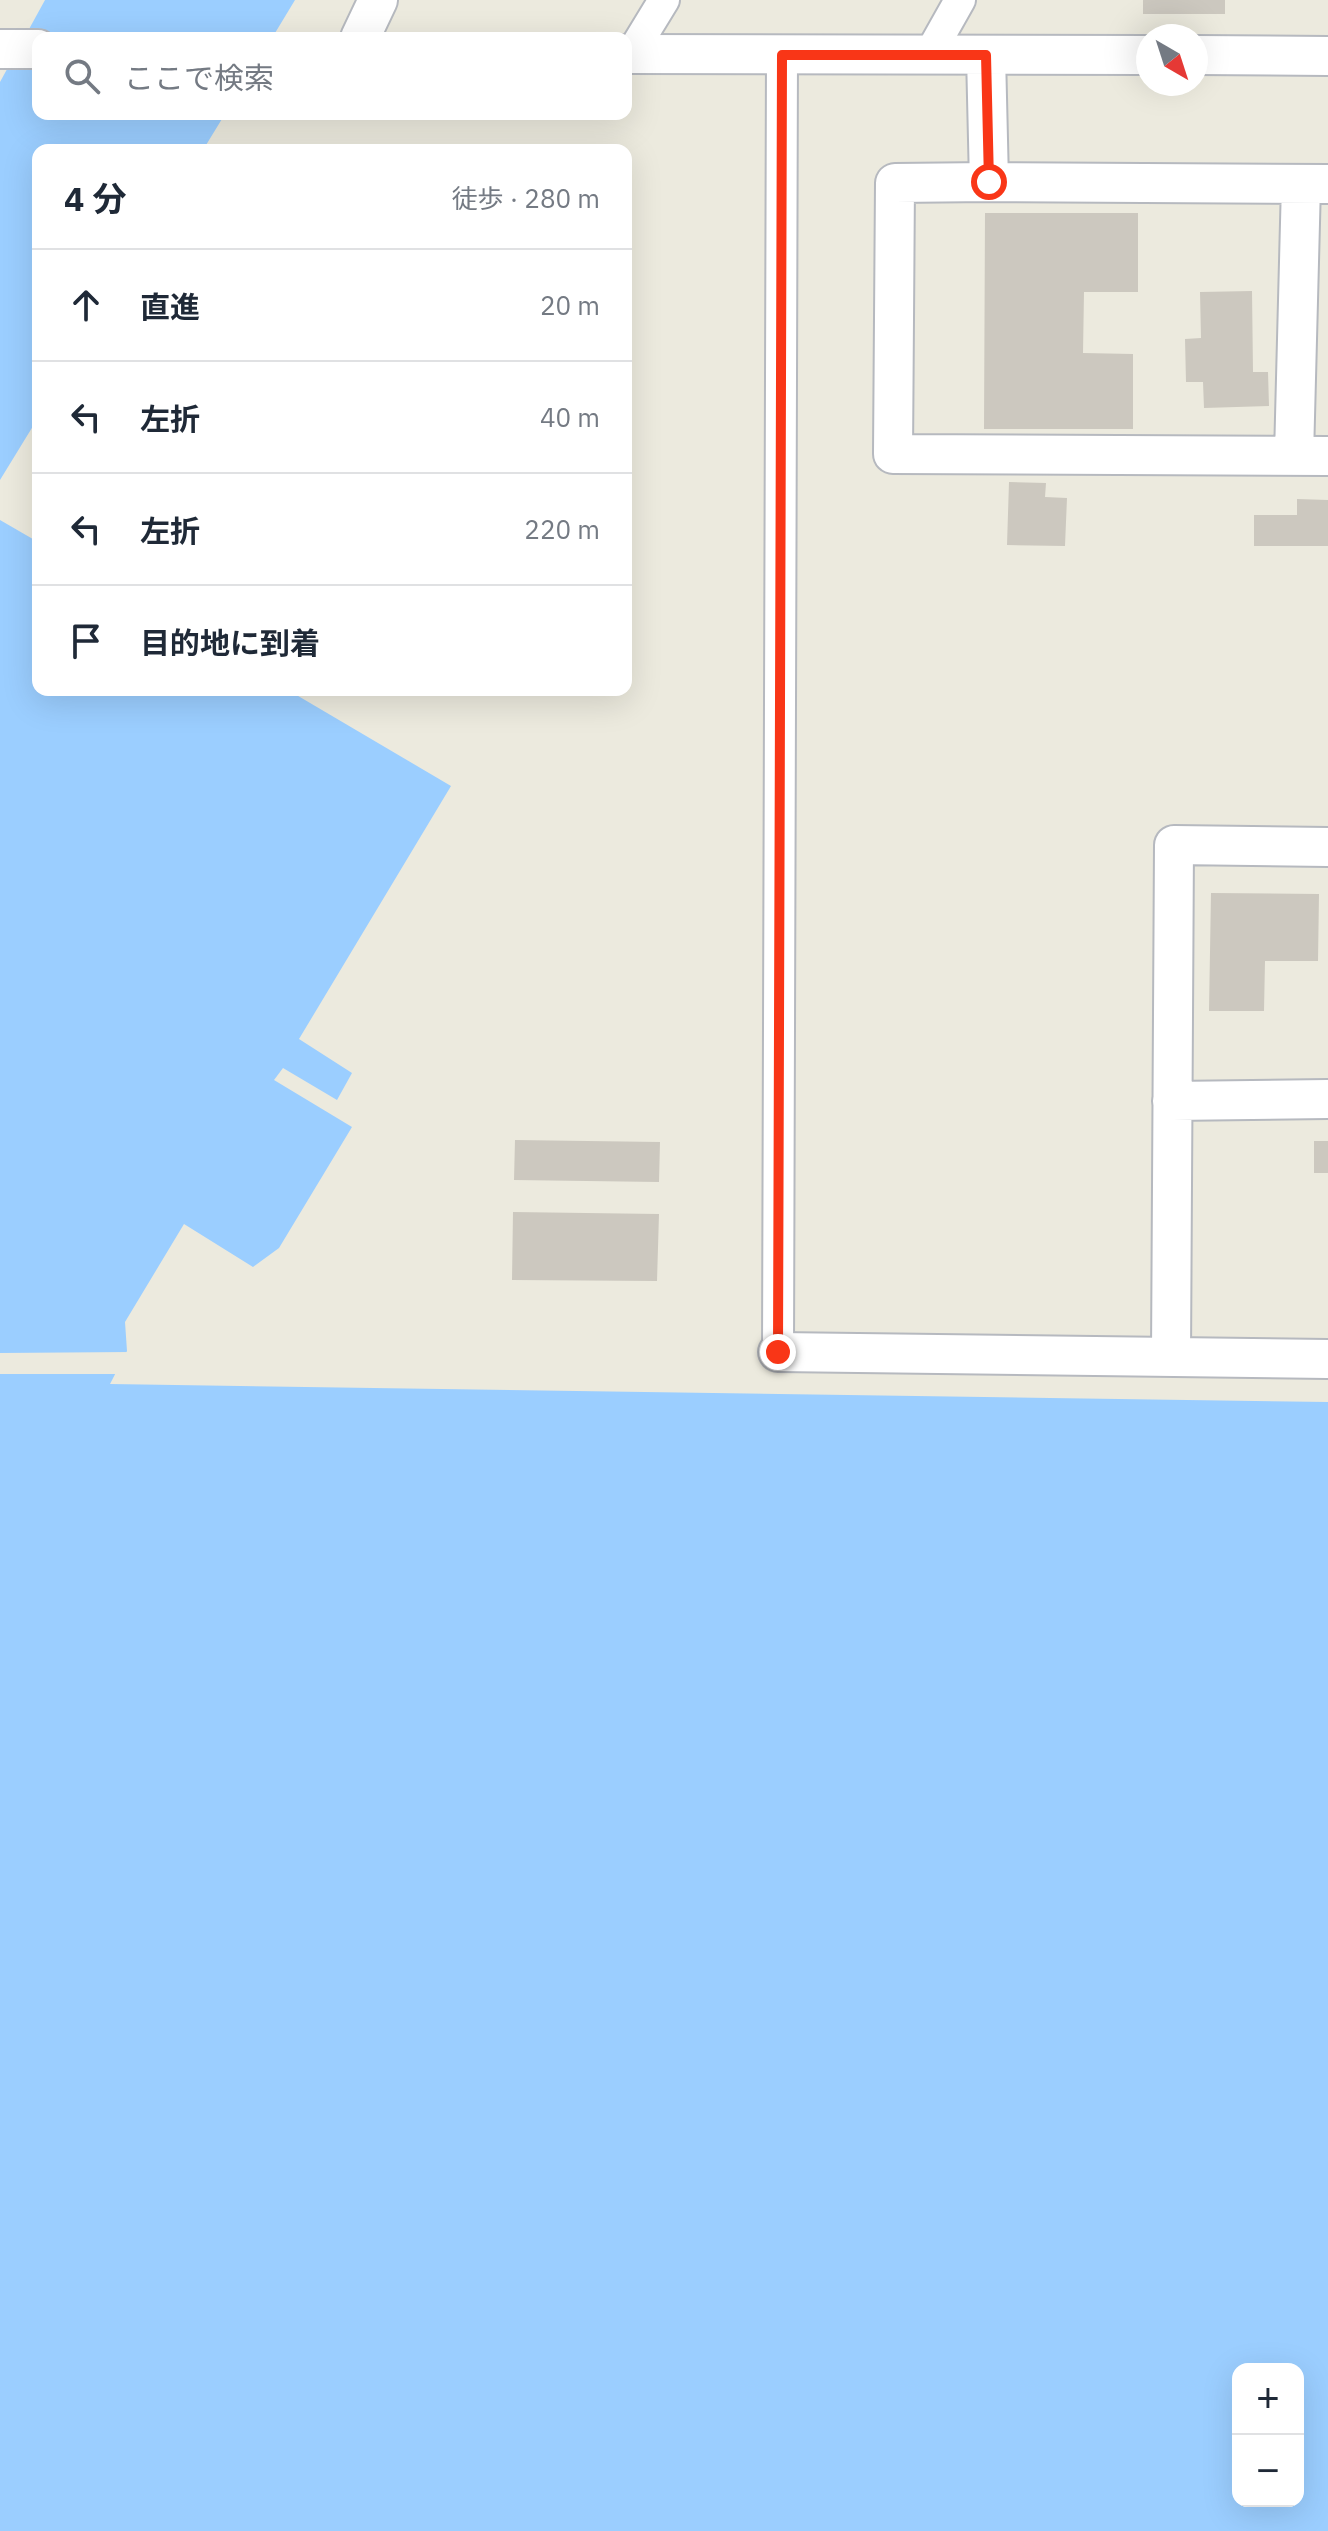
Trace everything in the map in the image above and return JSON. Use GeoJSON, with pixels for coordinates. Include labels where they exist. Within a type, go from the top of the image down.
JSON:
{"type":"FeatureCollection","features":[{"type":"Feature","properties":{"kind":"street"},"geometry":{"type":"LineString","coordinates":[[363,32],[378,0]]}},
{"type":"Feature","properties":{"kind":"street"},"geometry":{"type":"LineString","coordinates":[[632,48],[664,0]]}},
{"type":"Feature","properties":{"kind":"street"},"geometry":{"type":"LineString","coordinates":[[929,55],[960,0]]}},
{"type":"Feature","properties":{"kind":"street"},"geometry":{"type":"LineString","coordinates":[[632,54],[1136,55]]}},
{"type":"Feature","properties":{"kind":"street"},"geometry":{"type":"LineString","coordinates":[[782,55],[778,1352],[1328,1359]]}},
{"type":"Feature","properties":{"kind":"street"},"geometry":{"type":"LineString","coordinates":[[986,55],[989,182]]}},
{"type":"Feature","properties":{"kind":"street"},"geometry":{"type":"LineString","coordinates":[[1208,55],[1328,56]]}},
{"type":"Feature","properties":{"kind":"street"},"geometry":{"type":"LineString","coordinates":[[895,183],[1314,184],[1311,456],[893,454],[895,183]]}},
{"type":"Feature","properties":{"kind":"street"},"geometry":{"type":"LineString","coordinates":[[1171,1356],[1174,845],[1328,847]]}},
{"type":"Feature","properties":{"kind":"street"},"geometry":{"type":"LineString","coordinates":[[1172,1101],[1328,1099]]}},
{"type":"Feature","properties":{"kind":"water"},"geometry":{"type":"Polygon","coordinates":[[[45,0],[295,0],[276,32],[32,32],[32,120],[221,120],[207,144],[32,144],[32,428],[0,480],[0,82],[45,0]]]}},
{"type":"Feature","properties":{"kind":"water"},"geometry":{"type":"Polygon","coordinates":[[[0,520],[32,539],[32,696],[298,696],[451,786],[299,1039],[352,1073],[337,1100],[283,1068],[274,1080],[352,1127],[279,1248],[253,1267],[184,1224],[125,1322],[127,1351],[110,1384],[1328,1402],[1328,2531],[0,2531],[0,520]]]}},
{"type":"Feature","properties":{"kind":"pier"},"geometry":{"type":"Polygon","coordinates":[[[131,1352],[120,1374],[0,1374],[0,1353],[131,1352]]]}},
{"type":"Feature","properties":{"kind":"building"},"geometry":{"type":"Polygon","coordinates":[[[1143,0],[1225,0],[1225,14],[1143,14],[1143,0]]]}},
{"type":"Feature","properties":{"kind":"building"},"geometry":{"type":"Polygon","coordinates":[[[985,213],[1138,213],[1138,292],[1084,292],[1083,353],[1133,354],[1133,429],[984,429],[985,213]]]}},
{"type":"Feature","properties":{"kind":"building"},"geometry":{"type":"Polygon","coordinates":[[[1252,291],[1253,372],[1268,372],[1269,406],[1204,408],[1203,382],[1186,382],[1185,339],[1201,338],[1200,292],[1252,291]]]}},
{"type":"Feature","properties":{"kind":"building"},"geometry":{"type":"Polygon","coordinates":[[[1009,482],[1046,483],[1045,497],[1067,498],[1065,546],[1007,545],[1009,482]]]}},
{"type":"Feature","properties":{"kind":"building"},"geometry":{"type":"Polygon","coordinates":[[[1297,499],[1328,500],[1328,546],[1254,546],[1254,515],[1297,515],[1297,499]]]}},
{"type":"Feature","properties":{"kind":"building"},"geometry":{"type":"Polygon","coordinates":[[[1211,893],[1319,894],[1318,961],[1265,961],[1264,1011],[1209,1011],[1211,893]]]}},
{"type":"Feature","properties":{"kind":"building"},"geometry":{"type":"Polygon","coordinates":[[[515,1140],[660,1142],[659,1182],[514,1180],[515,1140]]]}},
{"type":"Feature","properties":{"kind":"building"},"geometry":{"type":"Polygon","coordinates":[[[1314,1141],[1328,1141],[1328,1173],[1314,1173],[1314,1141]]]}},
{"type":"Feature","properties":{"kind":"building"},"geometry":{"type":"Polygon","coordinates":[[[513,1212],[659,1214],[657,1281],[512,1280],[513,1212]]]}},
{"type":"Feature","properties":{"kind":"route"},"geometry":{"type":"LineString","coordinates":[[778,1352],[782,55],[986,55],[989,182]]}}]}
